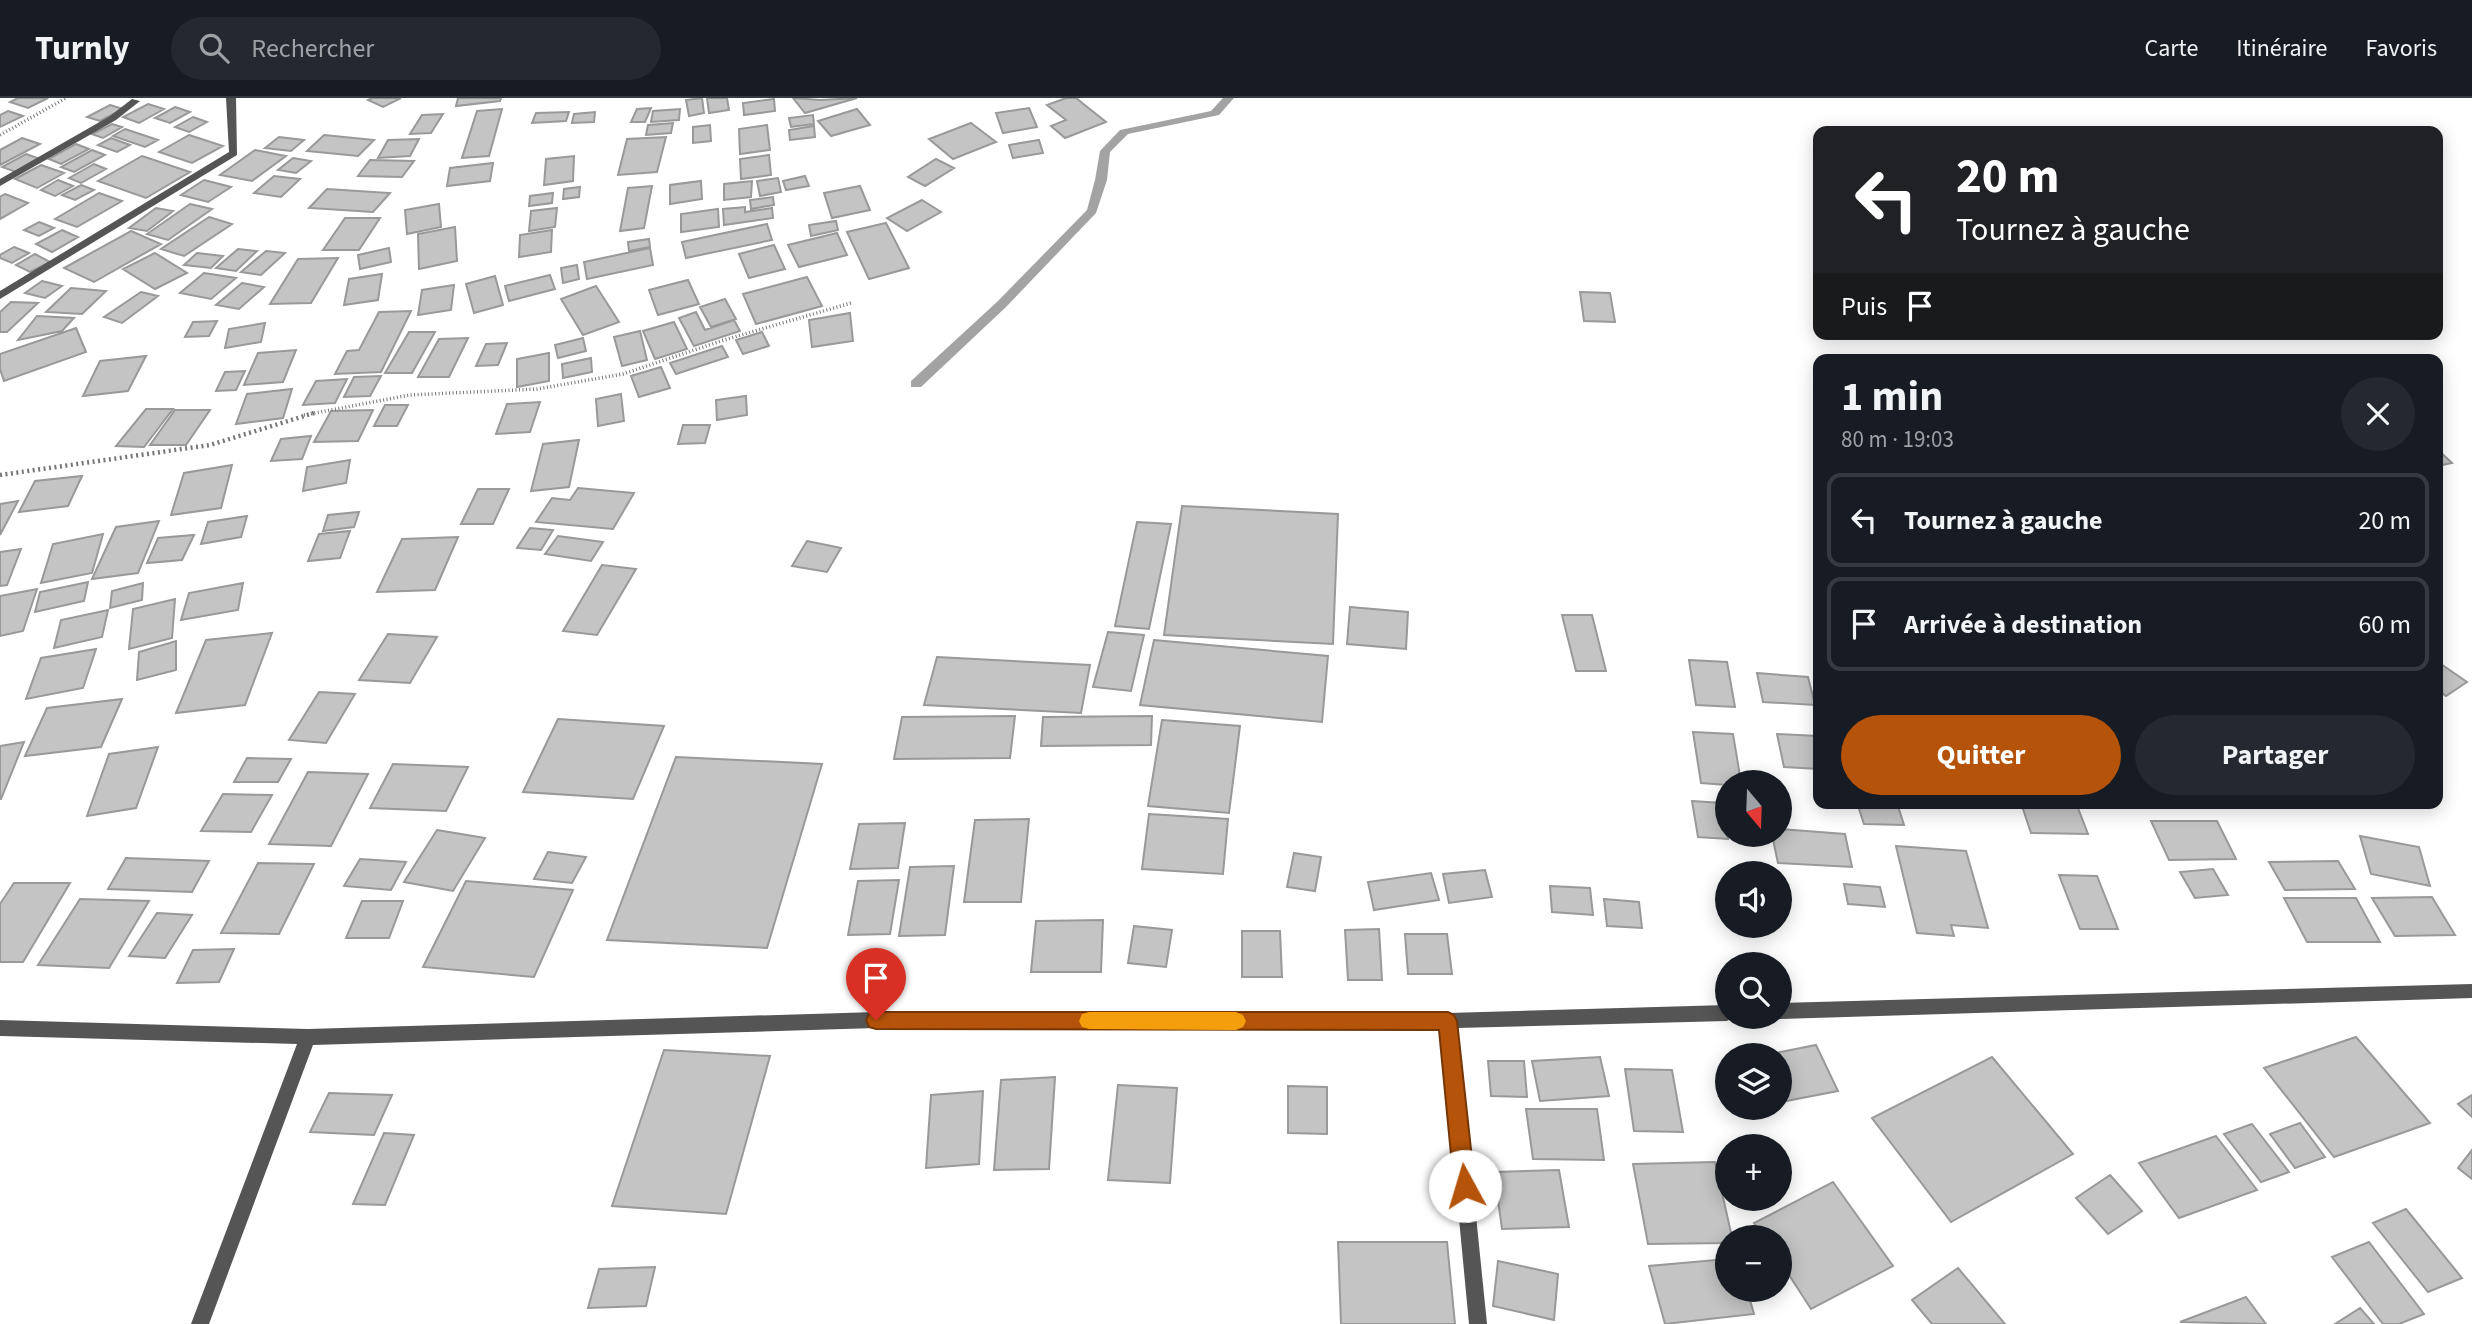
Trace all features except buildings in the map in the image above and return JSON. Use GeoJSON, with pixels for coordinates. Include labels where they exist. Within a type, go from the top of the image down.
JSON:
{"type":"FeatureCollection","features":[{"type":"Feature","properties":{"kind":"street"},"geometry":{"type":"LineString","coordinates":[[119,98],[139,99]]}},
{"type":"Feature","properties":{"kind":"street"},"geometry":{"type":"LineString","coordinates":[[0,296],[234,153],[231,98]]}},
{"type":"Feature","properties":{"kind":"street"},"geometry":{"type":"LineString","coordinates":[[0,183],[102,125],[139,99]]}},
{"type":"Feature","properties":{"kind":"street"},"geometry":{"type":"LineString","coordinates":[[1792,1011],[2472,991]]}},
{"type":"Feature","properties":{"kind":"street"},"geometry":{"type":"LineString","coordinates":[[0,1028],[308,1037],[876,1020],[1448,1021],[1715,1013]]}},
{"type":"Feature","properties":{"kind":"street"},"geometry":{"type":"LineString","coordinates":[[1448,1021],[1478,1324]]}},
{"type":"Feature","properties":{"kind":"street"},"geometry":{"type":"LineString","coordinates":[[200,1324],[308,1037]]}},
{"type":"Feature","properties":{"kind":"path"},"geometry":{"type":"LineString","coordinates":[[0,135],[66,98]]}},
{"type":"Feature","properties":{"kind":"path"},"geometry":{"type":"LineString","coordinates":[[0,475],[210,445],[303,415],[410,395],[537,389],[623,374],[724,340],[851,303]]}},
{"type":"Feature","properties":{"kind":"waterway"},"geometry":{"type":"LineString","coordinates":[[916,384],[1002,304],[1092,211],[1101,180],[1105,151],[1124,132],[1215,113],[1229,98]]}},
{"type":"Feature","properties":{"kind":"slow traffic"},"geometry":{"type":"LineString","coordinates":[[1089,1021],[1236,1021]]}},
{"type":"Feature","properties":{"kind":"route"},"geometry":{"type":"LineString","coordinates":[[876,1020],[1448,1021],[1465,1186]]}}]}
